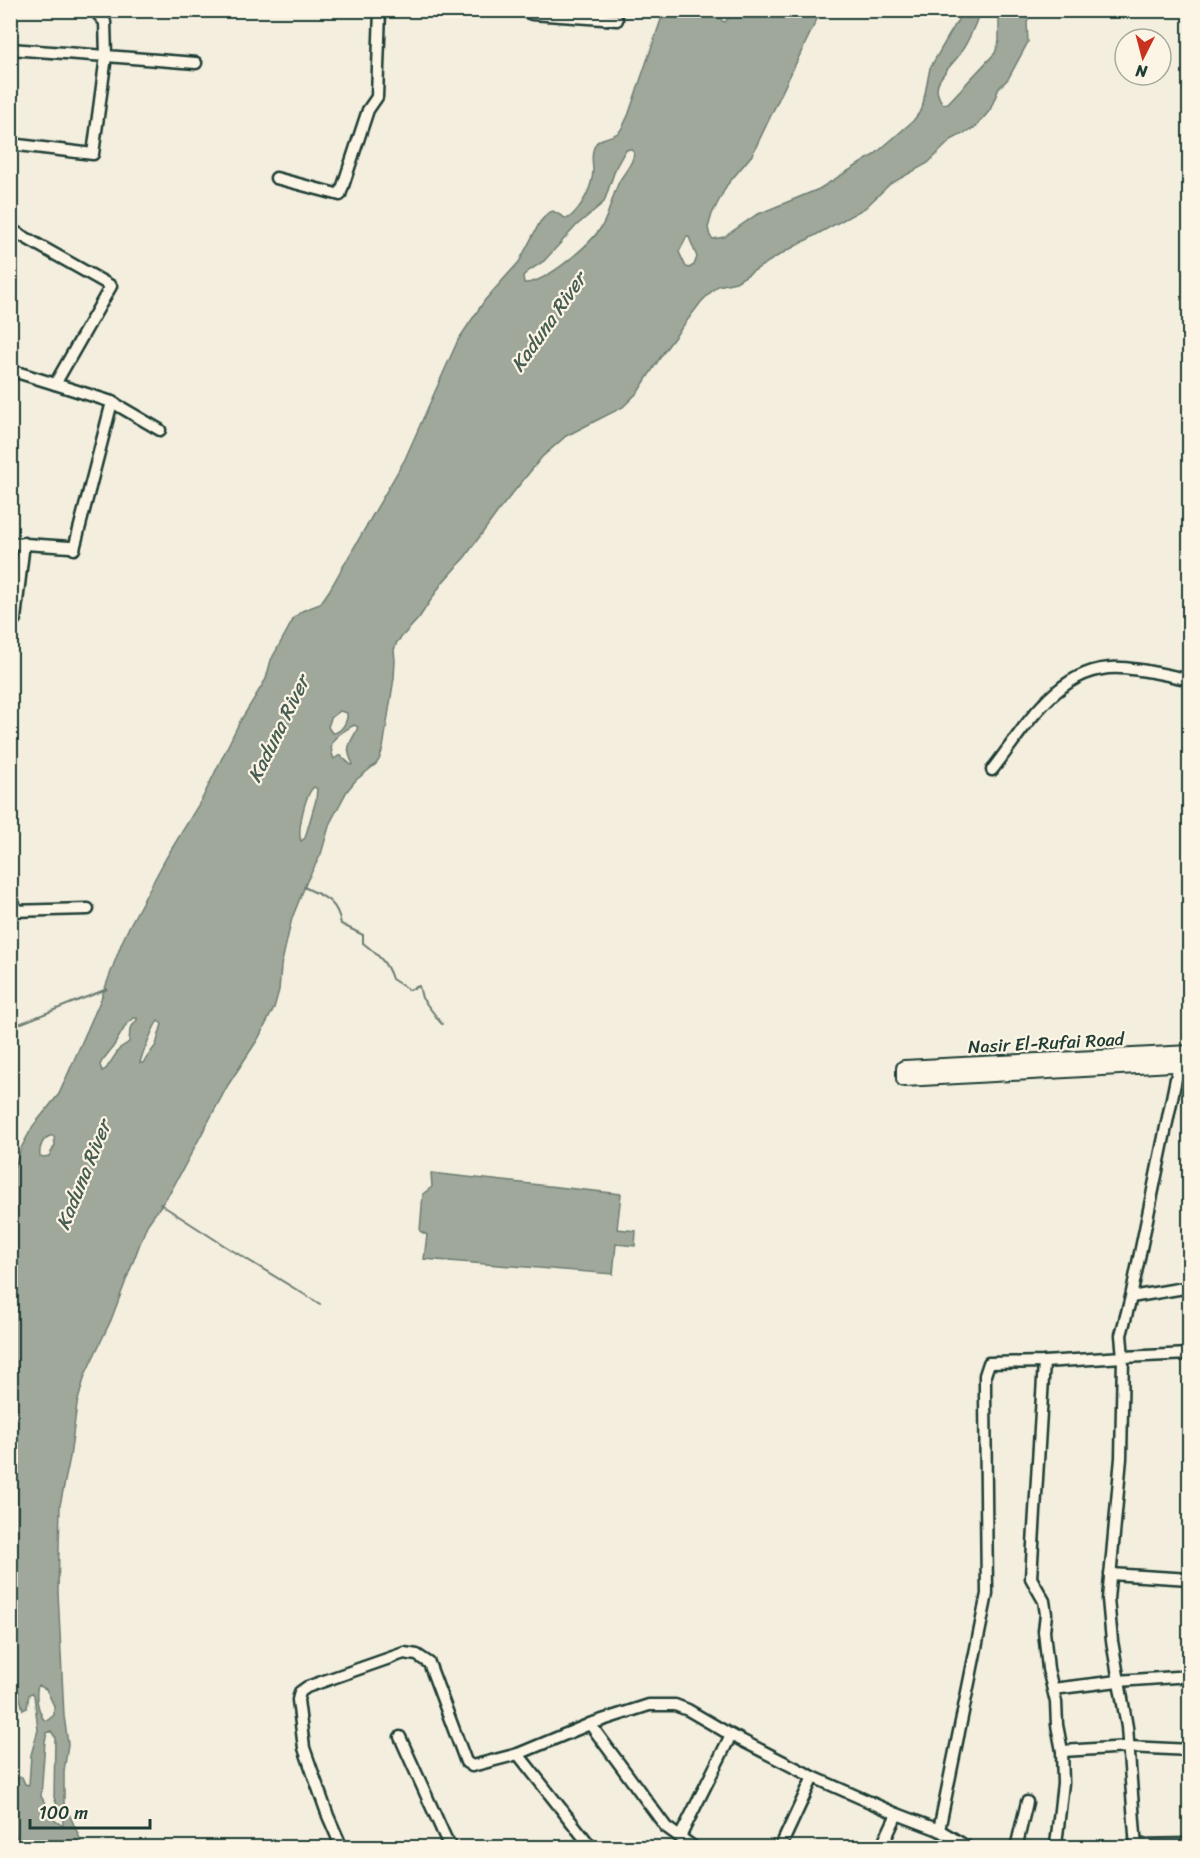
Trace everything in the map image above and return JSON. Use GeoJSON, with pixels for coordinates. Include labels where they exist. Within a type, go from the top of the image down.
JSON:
{"type":"FeatureCollection","features":[{"type":"Feature","properties":{"kind":"main road","name":"Nasir El-Rufai Road"},"geometry":{"type":"LineString","coordinates":[[1046,1066],[1190,1053]]}},
{"type":"Feature","properties":{"kind":"main road"},"geometry":{"type":"LineString","coordinates":[[904,1068],[904,1079],[1046,1066],[1184,1063]]}},
{"type":"Feature","properties":{"kind":"street"},"geometry":{"type":"LineString","coordinates":[[10,144],[93,154],[106,56],[105,22],[93,10]]}},
{"type":"Feature","properties":{"kind":"street"},"geometry":{"type":"LineString","coordinates":[[276,178],[339,195],[368,110],[377,97],[380,10]]}},
{"type":"Feature","properties":{"kind":"street"},"geometry":{"type":"LineString","coordinates":[[522,10],[532,14],[617,20]]}},
{"type":"Feature","properties":{"kind":"street"},"geometry":{"type":"LineString","coordinates":[[10,50],[196,63]]}},
{"type":"Feature","properties":{"kind":"street"},"geometry":{"type":"LineString","coordinates":[[10,229],[111,286],[55,384]]}},
{"type":"Feature","properties":{"kind":"street"},"geometry":{"type":"LineString","coordinates":[[10,370],[112,402],[160,430]]}},
{"type":"Feature","properties":{"kind":"street"},"geometry":{"type":"LineString","coordinates":[[10,543],[72,548],[112,402]]}},
{"type":"Feature","properties":{"kind":"street"},"geometry":{"type":"LineString","coordinates":[[10,618],[15,619],[24,543]]}},
{"type":"Feature","properties":{"kind":"street"},"geometry":{"type":"LineString","coordinates":[[992,771],[1047,699],[1073,678],[1097,669],[1119,668],[1190,680]]}},
{"type":"Feature","properties":{"kind":"street"},"geometry":{"type":"LineString","coordinates":[[10,898],[14,911],[88,909]]}},
{"type":"Feature","properties":{"kind":"street"},"geometry":{"type":"LineString","coordinates":[[1184,1063],[1121,1335],[1123,1357],[1121,1458],[1108,1599],[1112,1641],[1127,1727],[1136,1846],[1190,1844]]}},
{"type":"Feature","properties":{"kind":"street"},"geometry":{"type":"LineString","coordinates":[[1131,1297],[1190,1287]]}},
{"type":"Feature","properties":{"kind":"street"},"geometry":{"type":"LineString","coordinates":[[939,1830],[987,1594],[986,1368],[989,1363],[1190,1354]]}},
{"type":"Feature","properties":{"kind":"street"},"geometry":{"type":"LineString","coordinates":[[1044,1362],[1032,1578],[1044,1601],[1048,1669],[1056,1702],[1057,1725],[1062,1751],[1063,1783],[1056,1845]]}},
{"type":"Feature","properties":{"kind":"street"},"geometry":{"type":"LineString","coordinates":[[1110,1574],[1190,1580]]}},
{"type":"Feature","properties":{"kind":"street"},"geometry":{"type":"LineString","coordinates":[[342,1848],[304,1748],[298,1700],[300,1692],[306,1687],[404,1653],[417,1655],[429,1662],[466,1762],[472,1766],[518,1754],[590,1724],[649,1705],[675,1705],[813,1777],[939,1830],[969,1848]]}},
{"type":"Feature","properties":{"kind":"street"},"geometry":{"type":"LineString","coordinates":[[1053,1689],[1118,1681],[1190,1676]]}},
{"type":"Feature","properties":{"kind":"street"},"geometry":{"type":"LineString","coordinates":[[590,1724],[654,1813],[666,1827],[696,1848]]}},
{"type":"Feature","properties":{"kind":"street"},"geometry":{"type":"LineString","coordinates":[[680,1837],[731,1735]]}},
{"type":"Feature","properties":{"kind":"street"},"geometry":{"type":"LineString","coordinates":[[400,1737],[446,1839],[453,1848]]}},
{"type":"Feature","properties":{"kind":"street"},"geometry":{"type":"LineString","coordinates":[[1062,1751],[1129,1747],[1190,1750]]}},
{"type":"Feature","properties":{"kind":"street"},"geometry":{"type":"LineString","coordinates":[[518,1754],[592,1848]]}},
{"type":"Feature","properties":{"kind":"street"},"geometry":{"type":"LineString","coordinates":[[780,1848],[813,1777]]}},
{"type":"Feature","properties":{"kind":"street"},"geometry":{"type":"LineString","coordinates":[[1016,1848],[1027,1802]]}},
{"type":"Feature","properties":{"kind":"street"},"geometry":{"type":"LineString","coordinates":[[881,1848],[897,1814]]}},
{"type":"Feature","properties":{"kind":"water","name":"Kaduna River"},"geometry":{"type":"Polygon","coordinates":[[[664,11],[718,11],[722,21],[725,22],[734,11],[823,11],[817,19],[752,155],[727,185],[712,214],[708,228],[710,236],[713,239],[724,237],[756,215],[819,189],[874,155],[913,121],[922,109],[930,68],[963,11],[980,11],[963,49],[939,81],[938,93],[943,104],[948,103],[995,53],[999,41],[999,11],[1031,11],[1027,23],[1028,42],[1008,79],[999,88],[990,110],[976,127],[951,140],[928,163],[890,184],[865,208],[781,254],[736,282],[718,286],[713,290],[701,302],[665,350],[638,392],[623,407],[566,436],[542,457],[465,557],[442,583],[419,618],[397,642],[394,650],[394,678],[379,760],[347,791],[330,823],[321,854],[292,918],[274,1008],[258,1039],[228,1085],[171,1191],[147,1225],[111,1320],[85,1375],[77,1404],[70,1457],[60,1505],[58,1592],[64,1716],[68,1744],[64,1772],[64,1803],[82,1847],[42,1847],[39,1845],[17,1847],[11,1817],[11,1735],[14,1753],[13,1776],[22,1777],[25,1784],[29,1785],[31,1755],[38,1730],[34,1695],[29,1694],[27,1708],[23,1710],[17,1686],[16,1665],[11,1661],[10,1367],[13,1343],[10,1336],[11,1177],[21,1148],[33,1126],[59,1094],[101,999],[130,925],[166,858],[202,799],[239,723],[266,679],[271,660],[294,618],[302,611],[320,604],[329,591],[405,459],[458,340],[485,300],[519,262],[540,222],[548,213],[553,211],[569,218],[578,208],[586,196],[593,176],[592,154],[595,145],[599,140],[619,132],[628,116],[664,11]],[[631,149],[625,151],[616,167],[604,202],[577,225],[544,261],[523,276],[524,283],[544,277],[567,262],[596,234],[605,221],[619,182],[632,161],[634,153],[631,149]],[[687,236],[679,252],[686,267],[694,265],[697,257],[687,236]],[[340,711],[331,718],[328,727],[332,733],[341,729],[347,713],[340,711]],[[354,725],[332,742],[334,759],[340,755],[351,765],[353,764],[349,744],[358,727],[354,725]],[[314,787],[308,797],[300,829],[301,841],[305,838],[316,800],[317,789],[314,787]],[[137,1018],[126,1025],[100,1065],[102,1071],[106,1069],[120,1048],[129,1042],[130,1029],[137,1018]],[[158,1021],[140,1063],[143,1063],[156,1045],[162,1024],[158,1021]],[[54,1136],[45,1139],[40,1153],[40,1156],[44,1157],[49,1156],[55,1145],[54,1136]],[[38,1685],[37,1699],[44,1720],[48,1720],[54,1715],[54,1706],[46,1689],[38,1685]],[[51,1731],[47,1733],[45,1741],[41,1796],[54,1820],[63,1826],[54,1797],[55,1737],[51,1731]]]}},
{"type":"Feature","properties":{"kind":"water"},"geometry":{"type":"Polygon","coordinates":[[[431,1173],[621,1194],[617,1229],[636,1231],[635,1246],[616,1244],[613,1274],[424,1259],[427,1235],[420,1231],[423,1194],[432,1187],[431,1173]]]}},
{"type":"Feature","properties":{"kind":"waterway"},"geometry":{"type":"LineString","coordinates":[[304,887],[333,904],[341,924],[363,935],[363,943],[381,959],[392,979],[409,990],[419,986],[422,998],[442,1024],[436,1017]]}},
{"type":"Feature","properties":{"kind":"waterway"},"geometry":{"type":"LineString","coordinates":[[10,1018],[19,1024],[107,989]]}},
{"type":"Feature","properties":{"kind":"waterway"},"geometry":{"type":"LineString","coordinates":[[160,1204],[320,1304]]}}]}
